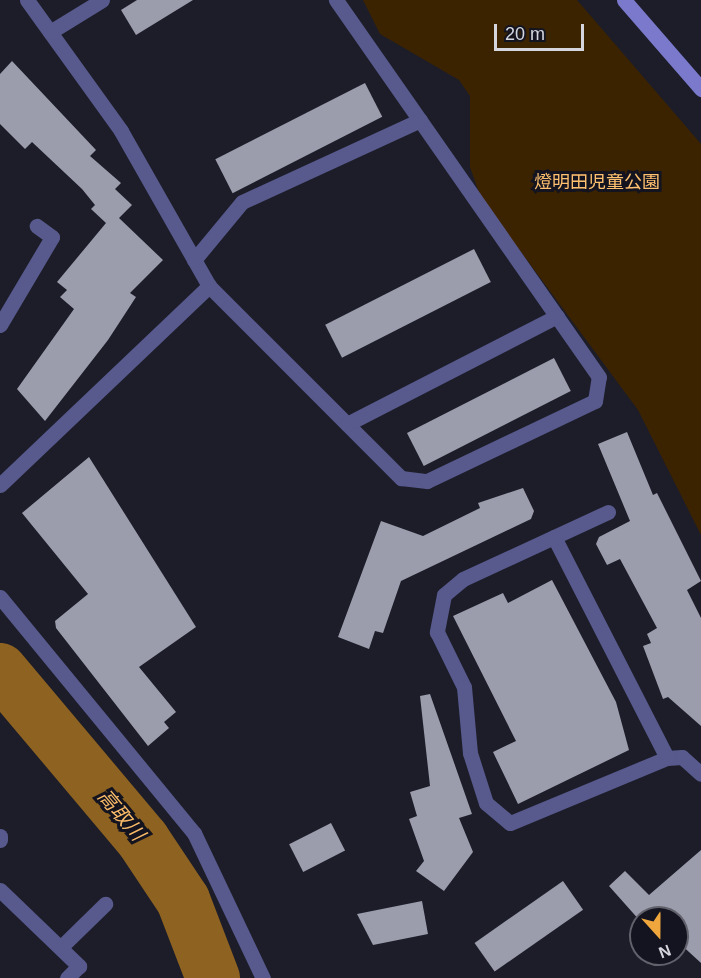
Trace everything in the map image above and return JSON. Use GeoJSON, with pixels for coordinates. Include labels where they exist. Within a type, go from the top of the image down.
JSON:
{"type":"FeatureCollection","features":[{"type":"Feature","properties":{"kind":"main road"},"geometry":{"type":"LineString","coordinates":[[624,0],[701,89]]}},
{"type":"Feature","properties":{"kind":"street"},"geometry":{"type":"LineString","coordinates":[[27,0],[121,131],[209,286],[347,424],[412,483],[427,481],[595,401],[599,377],[336,0]]}},
{"type":"Feature","properties":{"kind":"street"},"geometry":{"type":"LineString","coordinates":[[50,32],[102,0]]}},
{"type":"Feature","properties":{"kind":"street"},"geometry":{"type":"LineString","coordinates":[[194,260],[242,202],[420,120]]}},
{"type":"Feature","properties":{"kind":"street"},"geometry":{"type":"LineString","coordinates":[[0,324],[52,237],[38,226]]}},
{"type":"Feature","properties":{"kind":"street"},"geometry":{"type":"LineString","coordinates":[[0,484],[209,286]]}},
{"type":"Feature","properties":{"kind":"street"},"geometry":{"type":"LineString","coordinates":[[347,424],[557,316]]}},
{"type":"Feature","properties":{"kind":"street"},"geometry":{"type":"LineString","coordinates":[[608,512],[463,579],[444,595],[437,615],[437,632],[464,687],[470,753],[486,803],[510,824],[667,758],[682,757],[701,774]]}},
{"type":"Feature","properties":{"kind":"street"},"geometry":{"type":"LineString","coordinates":[[555,537],[667,758]]}},
{"type":"Feature","properties":{"kind":"street"},"geometry":{"type":"LineString","coordinates":[[0,597],[194,833],[263,978]]}},
{"type":"Feature","properties":{"kind":"street"},"geometry":{"type":"LineString","coordinates":[[0,890],[80,966],[67,978]]}},
{"type":"Feature","properties":{"kind":"street"},"geometry":{"type":"LineString","coordinates":[[61,947],[105,904]]}},
{"type":"Feature","properties":{"kind":"green space","name":"燈明田児童公園"},"geometry":{"type":"Polygon","coordinates":[[[363,0],[577,0],[701,144],[701,535],[638,410],[481,198],[470,167],[470,96],[459,80],[380,34],[363,0]]]}},
{"type":"Feature","properties":{"kind":"building"},"geometry":{"type":"Polygon","coordinates":[[[137,0],[193,0],[136,35],[121,10],[137,0]]]}},
{"type":"Feature","properties":{"kind":"building"},"geometry":{"type":"Polygon","coordinates":[[[12,61],[96,150],[90,156],[121,183],[115,189],[132,205],[119,218],[163,260],[130,293],[136,297],[108,340],[45,421],[17,389],[74,309],[60,297],[67,290],[57,282],[106,223],[91,209],[95,205],[82,189],[32,142],[25,149],[0,124],[0,74],[12,61]]]}},
{"type":"Feature","properties":{"kind":"building"},"geometry":{"type":"Polygon","coordinates":[[[365,83],[382,117],[233,193],[215,159],[365,83]]]}},
{"type":"Feature","properties":{"kind":"building"},"geometry":{"type":"Polygon","coordinates":[[[474,249],[491,282],[342,358],[325,325],[474,249]]]}},
{"type":"Feature","properties":{"kind":"building"},"geometry":{"type":"Polygon","coordinates":[[[554,358],[571,391],[424,466],[407,433],[554,358]]]}},
{"type":"Feature","properties":{"kind":"building"},"geometry":{"type":"Polygon","coordinates":[[[627,432],[653,495],[657,493],[701,581],[687,590],[701,618],[701,726],[668,697],[663,699],[643,646],[651,643],[647,634],[657,628],[620,559],[607,565],[596,544],[599,537],[630,521],[598,444],[627,432]]]}},
{"type":"Feature","properties":{"kind":"building"},"geometry":{"type":"Polygon","coordinates":[[[89,457],[196,627],[139,667],[176,712],[164,722],[169,728],[148,746],[56,628],[55,621],[88,594],[22,513],[89,457]]]}},
{"type":"Feature","properties":{"kind":"building"},"geometry":{"type":"Polygon","coordinates":[[[523,488],[534,511],[531,519],[401,581],[383,633],[375,631],[369,649],[338,637],[381,521],[423,536],[480,508],[478,503],[523,488]]]}},
{"type":"Feature","properties":{"kind":"building"},"geometry":{"type":"Polygon","coordinates":[[[552,580],[616,702],[629,750],[518,804],[493,752],[516,741],[453,616],[503,593],[508,603],[552,580]]]}},
{"type":"Feature","properties":{"kind":"building"},"geometry":{"type":"Polygon","coordinates":[[[430,694],[472,814],[459,818],[473,852],[444,891],[416,871],[424,861],[409,819],[417,816],[410,792],[430,786],[420,696],[430,694]]]}},
{"type":"Feature","properties":{"kind":"building"},"geometry":{"type":"Polygon","coordinates":[[[331,823],[345,851],[303,872],[289,844],[331,823]]]}},
{"type":"Feature","properties":{"kind":"building"},"geometry":{"type":"Polygon","coordinates":[[[701,850],[701,963],[689,952],[689,906],[629,906],[629,908],[609,886],[625,871],[649,895],[701,850]]]}},
{"type":"Feature","properties":{"kind":"building"},"geometry":{"type":"Polygon","coordinates":[[[563,881],[583,910],[495,972],[475,943],[563,881]]]}},
{"type":"Feature","properties":{"kind":"building"},"geometry":{"type":"Polygon","coordinates":[[[422,901],[428,934],[373,945],[357,914],[422,901]]]}},
{"type":"Feature","properties":{"kind":"waterway","name":"高取川"},"geometry":{"type":"LineString","coordinates":[[0,670],[143,840],[183,900],[213,978]]}}]}
